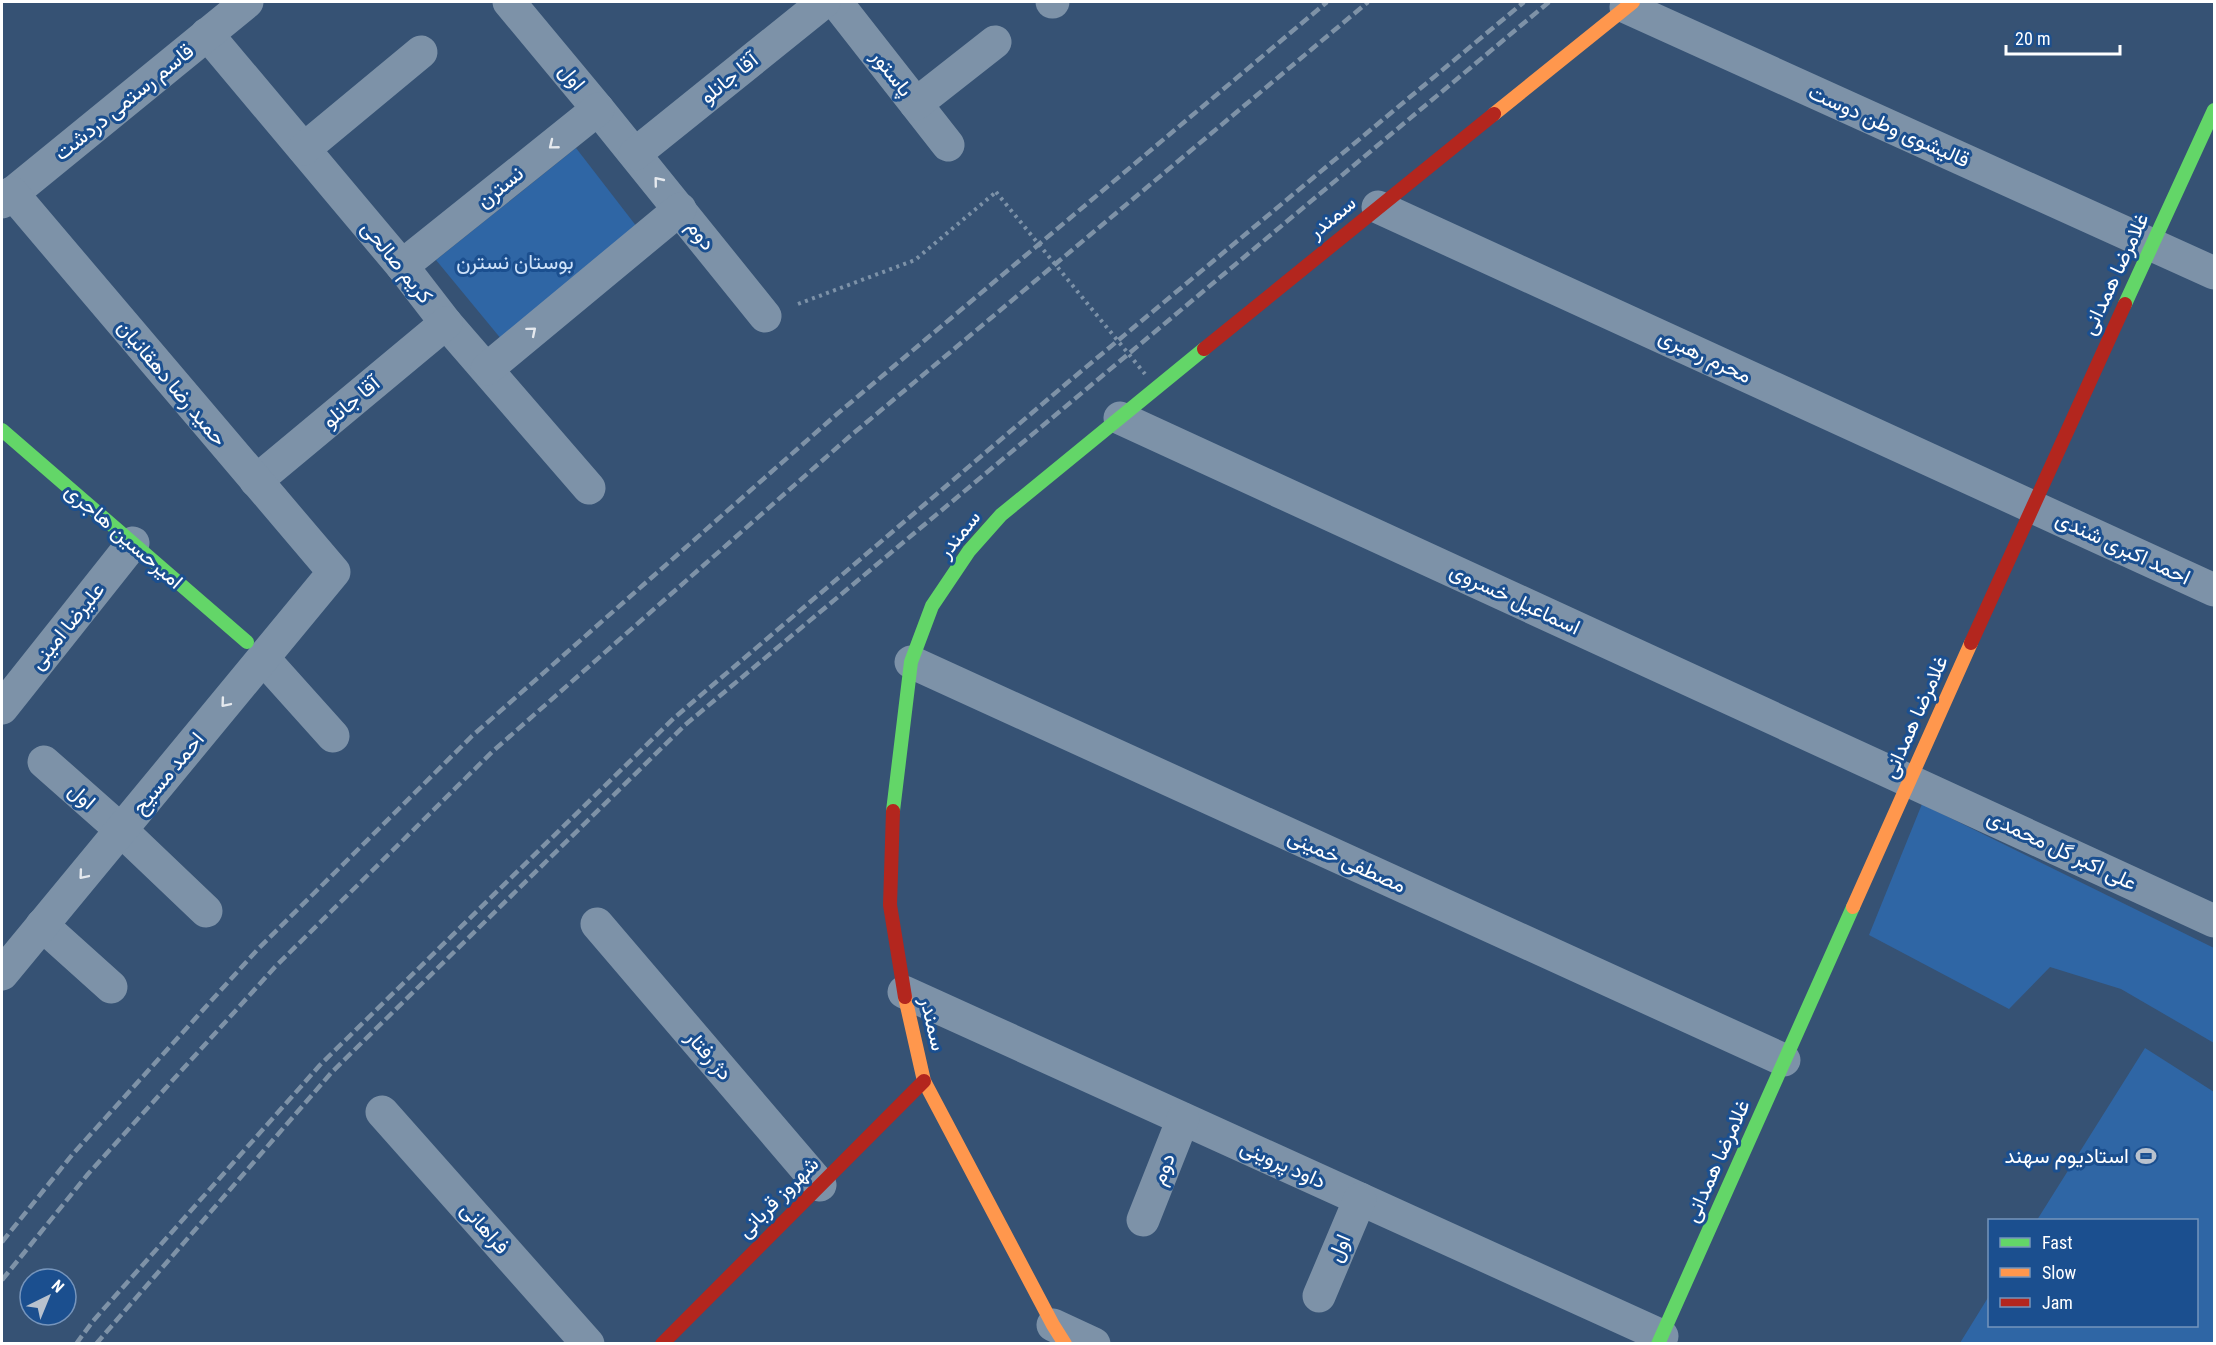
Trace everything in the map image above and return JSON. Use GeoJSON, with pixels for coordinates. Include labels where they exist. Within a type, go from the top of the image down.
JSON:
{"type":"FeatureCollection","features":[{"type":"Feature","properties":{"kind":"street","name":"قاسم رستمی دردشت"},"geometry":{"type":"LineString","coordinates":[[7,198],[247,2]]}},
{"type":"Feature","properties":{"kind":"street","name":"اول"},"geometry":{"type":"LineString","coordinates":[[509,2],[635,154]]}},
{"type":"Feature","properties":{"kind":"street","name":"آقا جانلو"},"geometry":{"type":"LineString","coordinates":[[635,154],[824,2]]}},
{"type":"Feature","properties":{"kind":"street","name":"پاستور"},"geometry":{"type":"LineString","coordinates":[[836,2],[948,145]]}},
{"type":"Feature","properties":{"kind":"street","name":"سمندر"},"geometry":{"type":"LineString","coordinates":[[1059,1334],[924,1081],[904,992],[890,905],[893,808],[910,662],[932,606],[969,551],[1001,515],[1630,4]]}},
{"type":"Feature","properties":{"kind":"street","name":"قالیشوی وطن دوست"},"geometry":{"type":"LineString","coordinates":[[1630,4],[2214,273]]}},
{"type":"Feature","properties":{"kind":"street","name":"کریم صالحی"},"geometry":{"type":"LineString","coordinates":[[207,34],[402,266],[446,323],[589,488]]}},
{"type":"Feature","properties":{"kind":"street"},"geometry":{"type":"LineString","coordinates":[[916,104],[995,42]]}},
{"type":"Feature","properties":{"kind":"street"},"geometry":{"type":"LineString","coordinates":[[304,149],[421,52]]}},
{"type":"Feature","properties":{"kind":"street","name":"نسترن"},"geometry":{"type":"LineString","coordinates":[[402,266],[598,108]]}},
{"type":"Feature","properties":{"kind":"street","name":"غلامرضا همدانی"},"geometry":{"type":"LineString","coordinates":[[1660,1340],[2032,506],[2214,110]]}},
{"type":"Feature","properties":{"kind":"street","name":"دوم"},"geometry":{"type":"LineString","coordinates":[[635,154],[765,316]]}},
{"type":"Feature","properties":{"kind":"street","name":"حمید رضا دهقانیان"},"geometry":{"type":"LineString","coordinates":[[7,198],[334,572]]}},
{"type":"Feature","properties":{"kind":"street","name":"محرم رهبری"},"geometry":{"type":"LineString","coordinates":[[1378,207],[2032,506]]}},
{"type":"Feature","properties":{"kind":"street"},"geometry":{"type":"LineString","coordinates":[[487,369],[680,209]]}},
{"type":"Feature","properties":{"kind":"street","name":"آقا جانلو"},"geometry":{"type":"LineString","coordinates":[[256,481],[446,323]]}},
{"type":"Feature","properties":{"kind":"street","name":"اسماعیل خسروی"},"geometry":{"type":"LineString","coordinates":[[1120,418],[1909,780]]}},
{"type":"Feature","properties":{"kind":"street","name":"امیرحسین هاجری"},"geometry":{"type":"LineString","coordinates":[[2,430],[255,650],[333,736]]}},
{"type":"Feature","properties":{"kind":"street","name":"احمد اکبری شندی"},"geometry":{"type":"LineString","coordinates":[[2032,506],[2214,590]]}},
{"type":"Feature","properties":{"kind":"street","name":"علیرضا امینی"},"geometry":{"type":"LineString","coordinates":[[2,708],[133,543]]}},
{"type":"Feature","properties":{"kind":"street","name":"احمد مسیح"},"geometry":{"type":"LineString","coordinates":[[2,974],[121,830],[255,650],[334,572]]}},
{"type":"Feature","properties":{"kind":"street","name":"مصطفی خمینی"},"geometry":{"type":"LineString","coordinates":[[910,662],[1784,1060]]}},
{"type":"Feature","properties":{"kind":"street","name":"اول"},"geometry":{"type":"LineString","coordinates":[[44,762],[121,830],[206,911]]}},
{"type":"Feature","properties":{"kind":"street","name":"علی اکبر گل محمدی"},"geometry":{"type":"LineString","coordinates":[[1909,780],[2214,921]]}},
{"type":"Feature","properties":{"kind":"street","name":"دژ رفتار"},"geometry":{"type":"LineString","coordinates":[[597,924],[820,1185]]}},
{"type":"Feature","properties":{"kind":"street"},"geometry":{"type":"LineString","coordinates":[[42,925],[111,987]]}},
{"type":"Feature","properties":{"kind":"street","name":"داود پروینی"},"geometry":{"type":"LineString","coordinates":[[904,992],[1359,1199],[1660,1340]]}},
{"type":"Feature","properties":{"kind":"street","name":"شهروز قربانی"},"geometry":{"type":"LineString","coordinates":[[662,1344],[924,1081]]}},
{"type":"Feature","properties":{"kind":"street","name":"فراهانی"},"geometry":{"type":"LineString","coordinates":[[382,1112],[588,1344]]}},
{"type":"Feature","properties":{"kind":"street","name":"دوم"},"geometry":{"type":"LineString","coordinates":[[1143,1220],[1183,1119]]}},
{"type":"Feature","properties":{"kind":"street","name":"اول"},"geometry":{"type":"LineString","coordinates":[[1319,1296],[1359,1199]]}},
{"type":"Feature","properties":{"kind":"street"},"geometry":{"type":"LineString","coordinates":[[1059,1334],[1094,1344]]}},
{"type":"Feature","properties":{"kind":"path"},"geometry":{"type":"LineString","coordinates":[[765,316],[915,260],[996,192],[1145,374]]}},
{"type":"Feature","properties":{"kind":"green space","name":"بوستان نسترن"},"geometry":{"type":"Polygon","coordinates":[[[576,148],[637,227],[502,340],[436,260],[576,148]]]}},
{"type":"Feature","properties":{"kind":"green space"},"geometry":{"type":"Polygon","coordinates":[[[1922,804],[2214,948],[2214,1043],[2121,989],[2050,967],[2009,1009],[1869,935],[1922,804]]]}},
{"type":"Feature","properties":{"kind":"green space","name":"استادیوم سهند"},"geometry":{"type":"Polygon","coordinates":[[[2145,1048],[2214,1092],[2214,1343],[1960,1343],[1988,1298],[1988,1327],[2198,1327],[2198,1219],[2038,1219],[2145,1048]]]}},
{"type":"Feature","properties":{"kind":"railway"},"geometry":{"type":"LineString","coordinates":[[2,1242],[72,1155],[258,949],[472,736],[837,414],[1327,2]]}},
{"type":"Feature","properties":{"kind":"railway"},"geometry":{"type":"LineString","coordinates":[[2,1280],[88,1174],[275,967],[492,752],[849,437],[1368,2]]}},
{"type":"Feature","properties":{"kind":"railway"},"geometry":{"type":"LineString","coordinates":[[76,1344],[93,1321],[320,1065],[674,718],[1067,383],[1524,2]]}},
{"type":"Feature","properties":{"kind":"railway"},"geometry":{"type":"LineString","coordinates":[[96,1344],[332,1072],[685,725],[1549,2]]}},
{"type":"Feature","properties":{"kind":"traffic: fast"},"geometry":{"type":"LineString","coordinates":[[2125,304],[2214,110]]}},
{"type":"Feature","properties":{"kind":"traffic: fast"},"geometry":{"type":"LineString","coordinates":[[893,811],[911,662],[932,606],[969,551],[1001,515],[1204,349]]}},
{"type":"Feature","properties":{"kind":"traffic: fast"},"geometry":{"type":"LineString","coordinates":[[2,430],[247,642]]}},
{"type":"Feature","properties":{"kind":"traffic: fast"},"geometry":{"type":"LineString","coordinates":[[1658,1344],[1853,907]]}},
{"type":"Feature","properties":{"kind":"traffic: slow"},"geometry":{"type":"LineString","coordinates":[[1494,114],[1633,2]]}},
{"type":"Feature","properties":{"kind":"traffic: slow"},"geometry":{"type":"LineString","coordinates":[[1853,907],[1971,643]]}},
{"type":"Feature","properties":{"kind":"traffic: slow"},"geometry":{"type":"LineString","coordinates":[[905,997],[924,1081],[1065,1344]]}},
{"type":"Feature","properties":{"kind":"traffic: jam"},"geometry":{"type":"LineString","coordinates":[[1204,349],[1494,114]]}},
{"type":"Feature","properties":{"kind":"traffic: jam"},"geometry":{"type":"LineString","coordinates":[[1971,643],[2125,304]]}},
{"type":"Feature","properties":{"kind":"traffic: jam"},"geometry":{"type":"LineString","coordinates":[[893,811],[890,905],[905,997]]}},
{"type":"Feature","properties":{"kind":"traffic: jam"},"geometry":{"type":"LineString","coordinates":[[662,1344],[924,1081]]}},
{"type":"Feature","properties":{"kind":"place","name":"استادیوم سهند"},"geometry":{"type":"Point","coordinates":[2146,1156]}}]}
